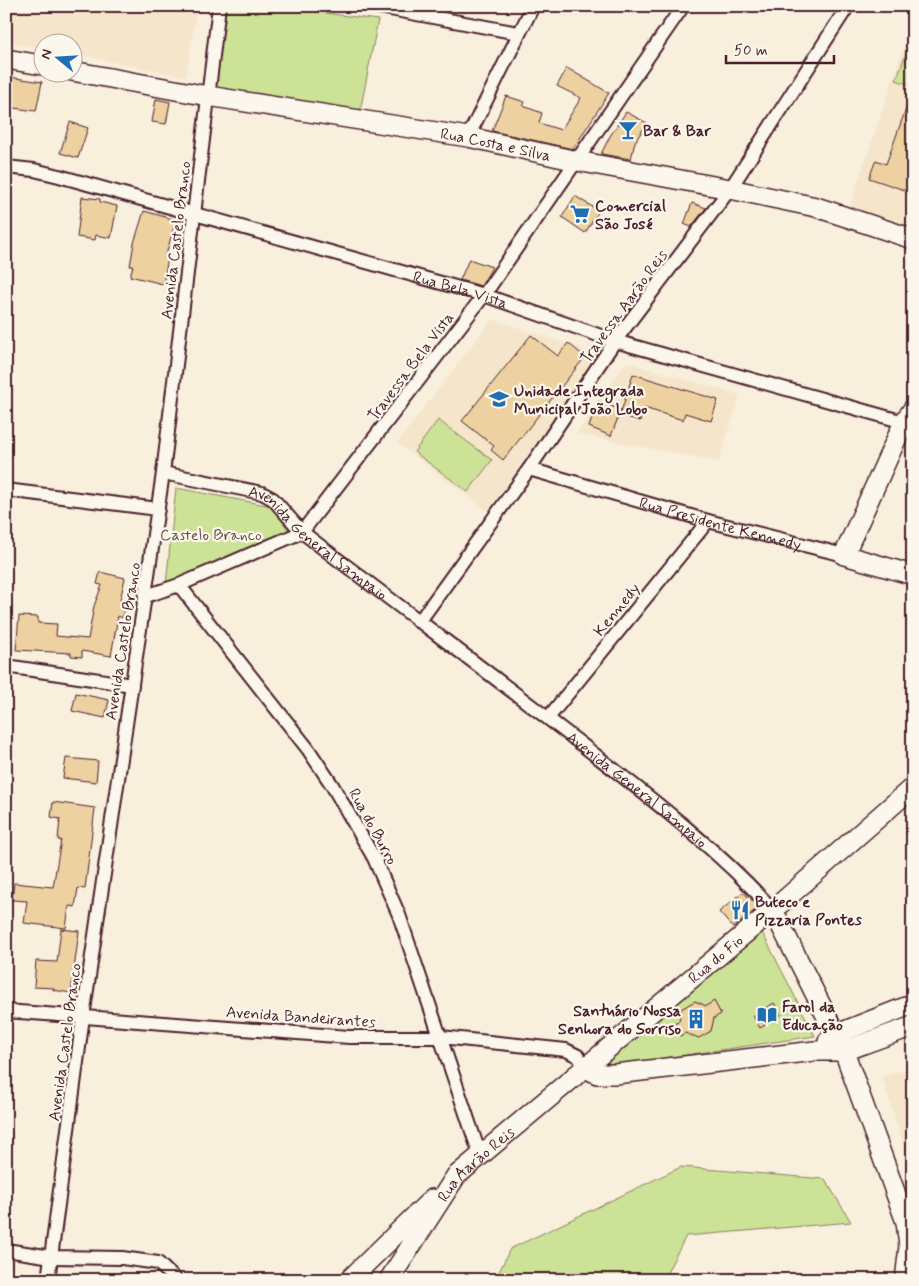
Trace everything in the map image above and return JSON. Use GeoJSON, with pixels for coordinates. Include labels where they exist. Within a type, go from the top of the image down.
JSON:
{"type":"FeatureCollection","features":[{"type":"Feature","properties":{"kind":"street","name":"Avenida Castelo Branco"},"geometry":{"type":"LineString","coordinates":[[48,1280],[83,1017],[163,473],[219,6]]}},
{"type":"Feature","properties":{"kind":"street"},"geometry":{"type":"LineString","coordinates":[[374,6],[518,33]]}},
{"type":"Feature","properties":{"kind":"street"},"geometry":{"type":"LineString","coordinates":[[468,138],[518,33],[533,6]]}},
{"type":"Feature","properties":{"kind":"street","name":"Travessa Bela Vista"},"geometry":{"type":"LineString","coordinates":[[179,585],[302,532],[484,295],[683,6]]}},
{"type":"Feature","properties":{"kind":"street","name":"Travessa Aarão Reis"},"geometry":{"type":"LineString","coordinates":[[419,622],[529,469],[615,341],[730,189],[848,6]]}},
{"type":"Feature","properties":{"kind":"street"},"geometry":{"type":"LineString","coordinates":[[6,59],[32,64]]}},
{"type":"Feature","properties":{"kind":"street","name":"Rua Costa e Silva"},"geometry":{"type":"LineString","coordinates":[[82,73],[208,96],[468,138],[577,161],[730,189],[816,207],[913,239]]}},
{"type":"Feature","properties":{"kind":"street","name":"Rua Bela Vista"},"geometry":{"type":"LineString","coordinates":[[6,167],[34,170],[59,176],[194,213],[484,295],[615,341],[910,418]]}},
{"type":"Feature","properties":{"kind":"street"},"geometry":{"type":"LineString","coordinates":[[844,555],[910,418]]}},
{"type":"Feature","properties":{"kind":"street","name":"Rua Presidente Kennedy"},"geometry":{"type":"LineString","coordinates":[[529,469],[708,521],[844,555],[913,575]]}},
{"type":"Feature","properties":{"kind":"street","name":"Avenida General Sampaio"},"geometry":{"type":"LineString","coordinates":[[163,473],[262,493],[273,499],[302,532],[548,718],[683,825],[747,882],[773,910],[841,1042],[857,1082],[906,1222],[909,1264],[905,1280]]}},
{"type":"Feature","properties":{"kind":"street"},"geometry":{"type":"LineString","coordinates":[[6,490],[158,509]]}},
{"type":"Feature","properties":{"kind":"street","name":"Kennedy"},"geometry":{"type":"LineString","coordinates":[[548,718],[708,521]]}},
{"type":"Feature","properties":{"kind":"street"},"geometry":{"type":"LineString","coordinates":[[146,596],[179,585]]}},
{"type":"Feature","properties":{"kind":"street","name":"Rua do Burro"},"geometry":{"type":"LineString","coordinates":[[179,585],[282,713],[332,785],[374,858],[395,906],[480,1155]]}},
{"type":"Feature","properties":{"kind":"street"},"geometry":{"type":"LineString","coordinates":[[6,666],[132,685]]}},
{"type":"Feature","properties":{"kind":"street","name":"Rua do Fio"},"geometry":{"type":"LineString","coordinates":[[586,1068],[773,910],[913,788]]}},
{"type":"Feature","properties":{"kind":"street"},"geometry":{"type":"LineString","coordinates":[[586,1068],[597,1074],[615,1074],[815,1051],[841,1042],[913,1004]]}},
{"type":"Feature","properties":{"kind":"street","name":"Avenida Bandeirantes"},"geometry":{"type":"LineString","coordinates":[[6,1010],[348,1037],[441,1037],[566,1050],[578,1056],[586,1068]]}},
{"type":"Feature","properties":{"kind":"street"},"geometry":{"type":"LineString","coordinates":[[841,1042],[886,1036],[913,1026]]}},
{"type":"Feature","properties":{"kind":"street"},"geometry":{"type":"LineString","coordinates":[[857,1082],[858,1062],[861,1056],[886,1036]]}},
{"type":"Feature","properties":{"kind":"street","name":"Rua Aarão Reis"},"geometry":{"type":"LineString","coordinates":[[389,1280],[456,1176],[586,1068]]}},
{"type":"Feature","properties":{"kind":"street"},"geometry":{"type":"LineString","coordinates":[[349,1280],[387,1240],[456,1176]]}},
{"type":"Feature","properties":{"kind":"street"},"geometry":{"type":"LineString","coordinates":[[6,1250],[52,1257],[122,1258],[158,1263],[176,1280]]}},
{"type":"Feature","properties":{"kind":"shaded area"},"geometry":{"type":"Polygon","coordinates":[[[6,6],[197,6],[186,77],[82,56],[82,32],[32,32],[32,47],[6,41],[6,6]]]}},
{"type":"Feature","properties":{"kind":"shaded area"},"geometry":{"type":"Polygon","coordinates":[[[913,23],[913,231],[849,208],[913,23]]]}},
{"type":"Feature","properties":{"kind":"shaded area","name":"Unidade Integrada Municipal João Lobo"},"geometry":{"type":"Polygon","coordinates":[[[492,319],[598,354],[489,512],[397,443],[492,319]]]}},
{"type":"Feature","properties":{"kind":"shaded area"},"geometry":{"type":"Polygon","coordinates":[[[626,362],[740,395],[719,462],[576,434],[626,362]]]}},
{"type":"Feature","properties":{"kind":"shaded area"},"geometry":{"type":"Polygon","coordinates":[[[913,1067],[913,1177],[882,1077],[913,1067]]]}},
{"type":"Feature","properties":{"kind":"green space"},"geometry":{"type":"Polygon","coordinates":[[[223,6],[273,6],[378,20],[360,112],[212,89],[223,6]]]}},
{"type":"Feature","properties":{"kind":"green space"},"geometry":{"type":"Polygon","coordinates":[[[913,34],[913,86],[896,80],[913,34]]]}},
{"type":"Feature","properties":{"kind":"green space"},"geometry":{"type":"Polygon","coordinates":[[[438,420],[492,460],[468,492],[414,452],[438,420]]]}},
{"type":"Feature","properties":{"kind":"green space","name":"Castelo Branco"},"geometry":{"type":"Polygon","coordinates":[[[176,488],[271,506],[293,536],[166,584],[176,488]]]}},
{"type":"Feature","properties":{"kind":"green space"},"geometry":{"type":"Polygon","coordinates":[[[761,930],[815,1036],[597,1068],[761,930]]]}},
{"type":"Feature","properties":{"kind":"green space"},"geometry":{"type":"Polygon","coordinates":[[[681,1167],[825,1179],[851,1222],[686,1236],[663,1280],[495,1280],[510,1249],[681,1167]]]}},
{"type":"Feature","properties":{"kind":"building"},"geometry":{"type":"Polygon","coordinates":[[[567,68],[609,93],[573,149],[492,131],[506,96],[525,102],[523,106],[542,113],[539,123],[561,130],[581,98],[557,86],[567,68]]]}},
{"type":"Feature","properties":{"kind":"building"},"geometry":{"type":"Polygon","coordinates":[[[9,77],[42,82],[36,111],[6,107],[9,77]]]}},
{"type":"Feature","properties":{"kind":"building"},"geometry":{"type":"Polygon","coordinates":[[[911,95],[913,95],[913,193],[869,178],[876,160],[886,164],[911,95]]]}},
{"type":"Feature","properties":{"kind":"building"},"geometry":{"type":"Polygon","coordinates":[[[156,99],[170,102],[166,124],[152,122],[156,99]]]}},
{"type":"Feature","properties":{"kind":"building"},"geometry":{"type":"Polygon","coordinates":[[[626,112],[647,123],[635,142],[631,159],[601,154],[610,136],[626,112]]]}},
{"type":"Feature","properties":{"kind":"building"},"geometry":{"type":"Polygon","coordinates":[[[70,122],[88,128],[78,158],[60,153],[70,122]]]}},
{"type":"Feature","properties":{"kind":"building","name":"Comercial São José"},"geometry":{"type":"Polygon","coordinates":[[[575,196],[599,211],[585,233],[562,217],[575,196]]]}},
{"type":"Feature","properties":{"kind":"building"},"geometry":{"type":"Polygon","coordinates":[[[82,197],[100,199],[100,202],[117,206],[111,238],[96,235],[95,240],[77,237],[82,197]]]}},
{"type":"Feature","properties":{"kind":"building"},"geometry":{"type":"Polygon","coordinates":[[[692,203],[706,208],[691,227],[684,224],[692,203]]]}},
{"type":"Feature","properties":{"kind":"building"},"geometry":{"type":"Polygon","coordinates":[[[144,211],[176,220],[165,258],[168,258],[163,284],[130,276],[133,266],[130,266],[134,243],[144,211]]]}},
{"type":"Feature","properties":{"kind":"building"},"geometry":{"type":"Polygon","coordinates":[[[469,259],[492,267],[481,286],[460,280],[469,259]]]}},
{"type":"Feature","properties":{"kind":"building"},"geometry":{"type":"Polygon","coordinates":[[[531,335],[558,356],[568,343],[585,357],[503,460],[491,450],[494,446],[462,421],[531,335]]]}},
{"type":"Feature","properties":{"kind":"building"},"geometry":{"type":"Polygon","coordinates":[[[633,374],[718,400],[711,421],[685,413],[683,420],[644,408],[640,421],[620,415],[633,374]]]}},
{"type":"Feature","properties":{"kind":"building"},"geometry":{"type":"Polygon","coordinates":[[[598,401],[621,410],[611,436],[589,427],[598,401]]]}},
{"type":"Feature","properties":{"kind":"building"},"geometry":{"type":"Polygon","coordinates":[[[100,572],[125,578],[120,600],[127,602],[122,618],[118,616],[111,656],[82,651],[82,657],[71,656],[71,653],[16,650],[19,616],[38,617],[38,623],[57,624],[56,636],[88,639],[94,606],[102,585],[97,584],[100,572]]]}},
{"type":"Feature","properties":{"kind":"building"},"geometry":{"type":"Polygon","coordinates":[[[76,693],[109,700],[105,718],[72,711],[76,693]]]}},
{"type":"Feature","properties":{"kind":"building"},"geometry":{"type":"Polygon","coordinates":[[[66,758],[98,761],[96,782],[63,778],[66,758]]]}},
{"type":"Feature","properties":{"kind":"building"},"geometry":{"type":"Polygon","coordinates":[[[53,802],[95,808],[85,889],[78,888],[75,907],[69,906],[66,928],[24,923],[27,901],[12,900],[14,883],[53,887],[61,840],[58,840],[60,819],[51,817],[53,802]]]}},
{"type":"Feature","properties":{"kind":"building","name":"Buteco e Pizzaria Pontes"},"geometry":{"type":"Polygon","coordinates":[[[743,892],[759,907],[733,928],[719,912],[743,892]]]}},
{"type":"Feature","properties":{"kind":"building"},"geometry":{"type":"Polygon","coordinates":[[[61,929],[79,931],[71,993],[53,990],[54,988],[34,987],[36,961],[57,962],[61,929]]]}},
{"type":"Feature","properties":{"kind":"building","name":"Santuário Nossa Senhora do Sorriso"},"geometry":{"type":"Polygon","coordinates":[[[695,1001],[706,1006],[714,1001],[721,1014],[714,1018],[711,1031],[699,1038],[685,1033],[680,1036],[673,1023],[679,1021],[681,1009],[695,1001]]]}},
{"type":"Feature","properties":{"kind":"building","name":"Farol da Educação"},"geometry":{"type":"Polygon","coordinates":[[[774,1003],[781,1015],[760,1028],[753,1016],[774,1003]]]}},
{"type":"Feature","properties":{"kind":"place","name":"Bar & Bar"},"geometry":{"type":"Point","coordinates":[628,130]}},
{"type":"Feature","properties":{"kind":"place","name":"Comercial São José"},"geometry":{"type":"Point","coordinates":[580,214]}},
{"type":"Feature","properties":{"kind":"place","name":"Unidade Integrada Municipal João Lobo"},"geometry":{"type":"Point","coordinates":[499,399]}},
{"type":"Feature","properties":{"kind":"place","name":"Buteco e Pizzaria Pontes"},"geometry":{"type":"Point","coordinates":[740,910]}},
{"type":"Feature","properties":{"kind":"place","name":"Farol da Educação"},"geometry":{"type":"Point","coordinates":[767,1015]}},
{"type":"Feature","properties":{"kind":"place","name":"Santuário Nossa Senhora do Sorriso"},"geometry":{"type":"Point","coordinates":[696,1019]}}]}
